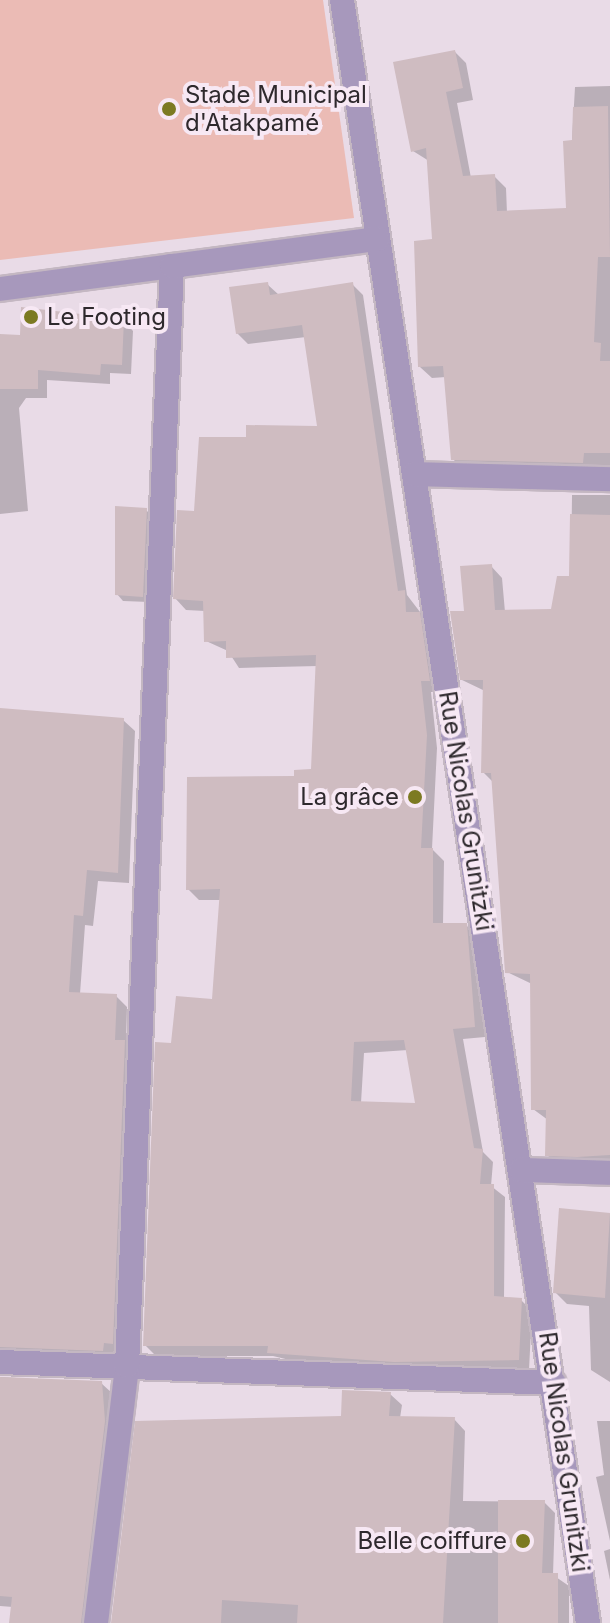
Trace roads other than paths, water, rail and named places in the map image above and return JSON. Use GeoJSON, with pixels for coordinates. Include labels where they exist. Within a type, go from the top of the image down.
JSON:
{"type":"FeatureCollection","features":[{"type":"Feature","properties":{"kind":"street","name":"Rue Nicolas Grunitzki"},"geometry":{"type":"LineString","coordinates":[[342,0],[588,1623]]}},
{"type":"Feature","properties":{"kind":"street"},"geometry":{"type":"LineString","coordinates":[[0,289],[377,239]]}},
{"type":"Feature","properties":{"kind":"street"},"geometry":{"type":"LineString","coordinates":[[96,1623],[127,1366],[172,266]]}},
{"type":"Feature","properties":{"kind":"street"},"geometry":{"type":"LineString","coordinates":[[414,474],[610,479]]}},
{"type":"Feature","properties":{"kind":"street"},"geometry":{"type":"LineString","coordinates":[[521,1170],[610,1173]]}},
{"type":"Feature","properties":{"kind":"street"},"geometry":{"type":"LineString","coordinates":[[0,1362],[554,1383]]}},
{"type":"Feature","properties":{"kind":"place","name":"Stade Municipal d'Atakpamé"},"geometry":{"type":"Point","coordinates":[169,109]}},
{"type":"Feature","properties":{"kind":"place","name":"Le Footing"},"geometry":{"type":"Point","coordinates":[31,317]}},
{"type":"Feature","properties":{"kind":"place","name":"La grâce"},"geometry":{"type":"Point","coordinates":[415,797]}},
{"type":"Feature","properties":{"kind":"place","name":"Belle coiffure"},"geometry":{"type":"Point","coordinates":[523,1541]}}]}
